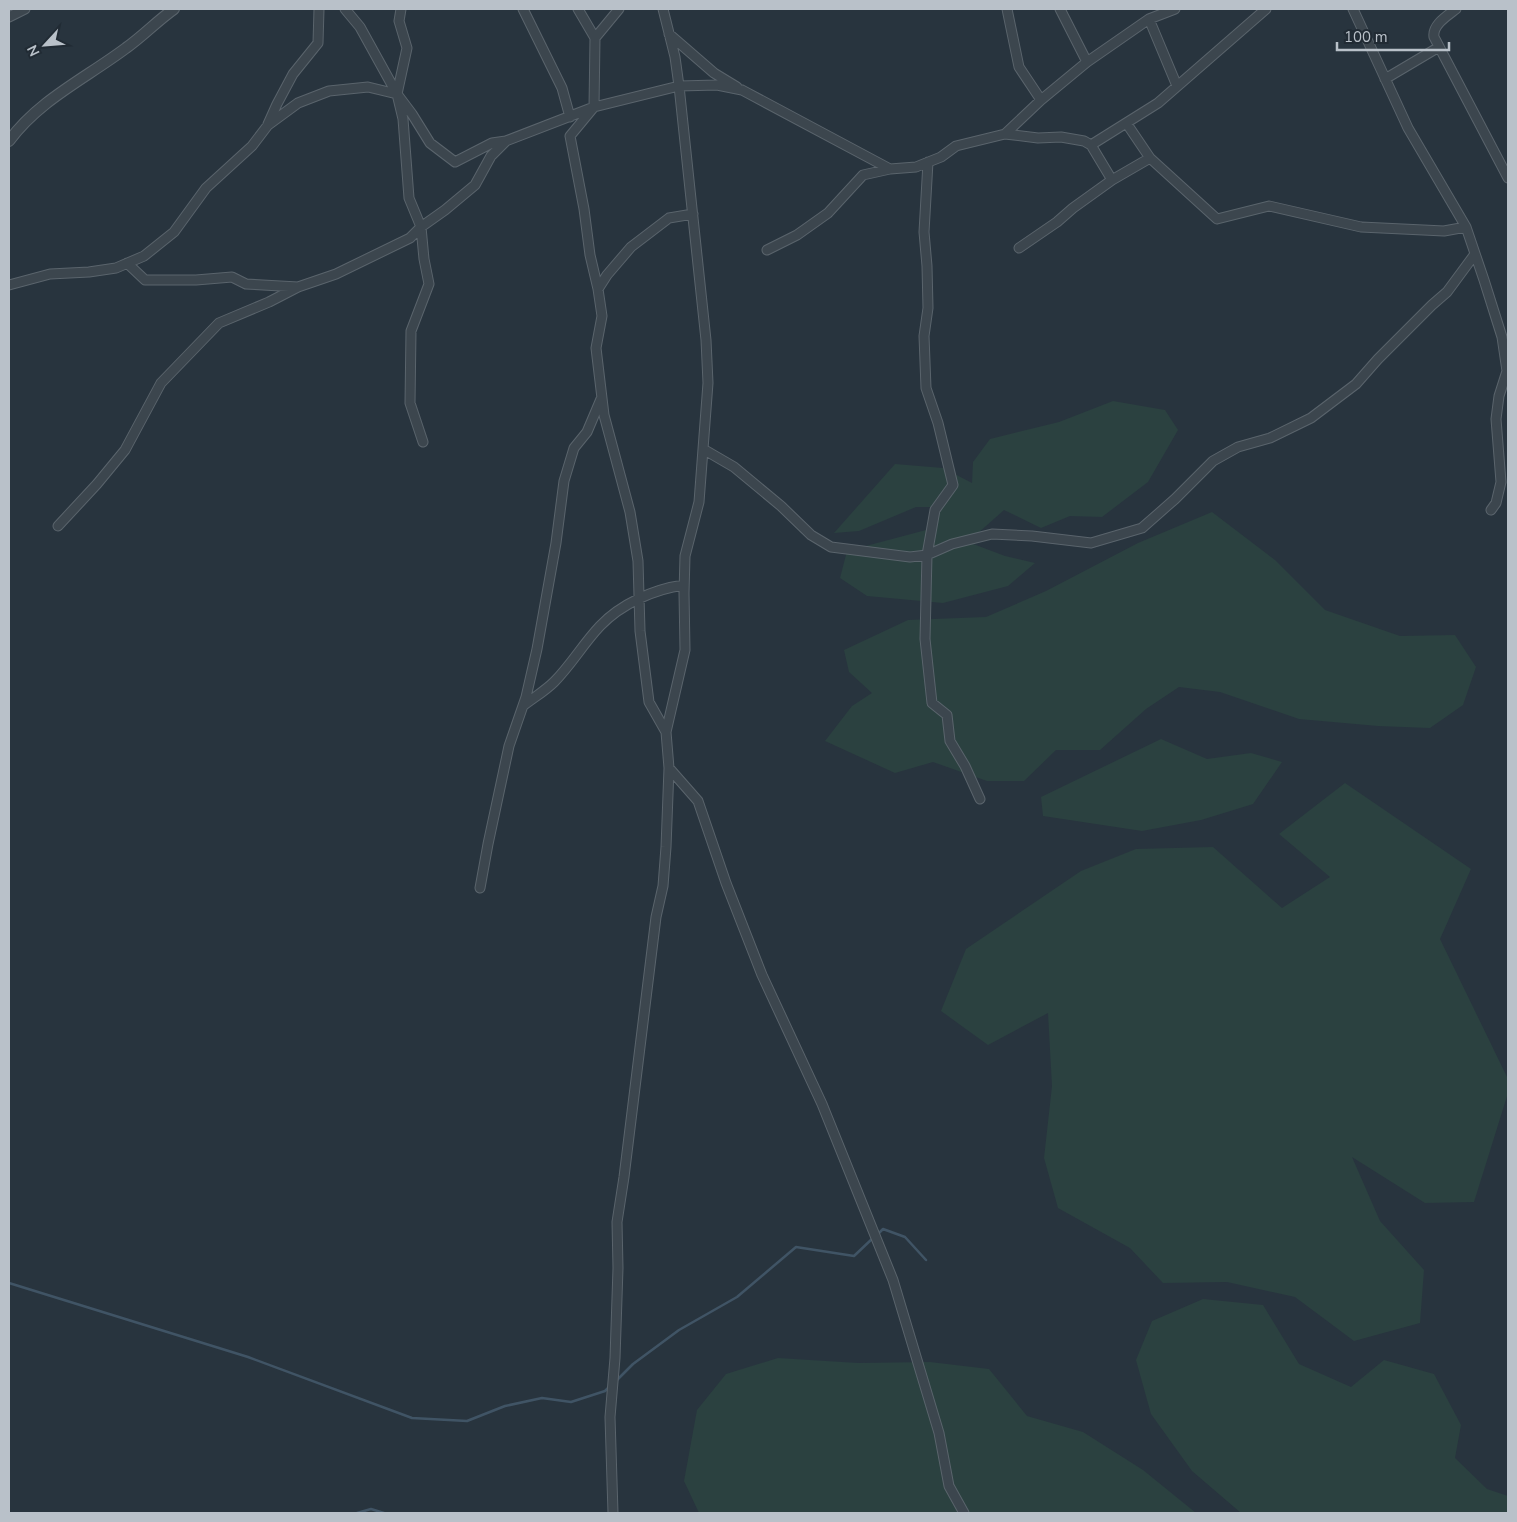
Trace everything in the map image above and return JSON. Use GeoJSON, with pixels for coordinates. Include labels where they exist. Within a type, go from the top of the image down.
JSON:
{"type":"FeatureCollection","features":[{"type":"Feature","properties":{"kind":"street"},"geometry":{"type":"LineString","coordinates":[[9,18],[25,9]]}},
{"type":"Feature","properties":{"kind":"street"},"geometry":{"type":"LineString","coordinates":[[9,141],[17,130],[41,106],[127,47],[174,9]]}},
{"type":"Feature","properties":{"kind":"street"},"geometry":{"type":"LineString","coordinates":[[9,285],[50,274],[89,272],[116,268],[144,256],[174,232],[206,188],[252,146],[268,125],[293,74],[318,43],[319,9]]}},
{"type":"Feature","properties":{"kind":"street"},"geometry":{"type":"LineString","coordinates":[[345,9],[360,26],[397,94],[430,143],[455,162],[492,143],[506,142],[594,107],[680,86],[717,85],[742,90]]}},
{"type":"Feature","properties":{"kind":"street"},"geometry":{"type":"LineString","coordinates":[[401,9],[399,21],[407,48],[397,94],[403,119],[409,198],[422,227],[428,284],[411,331],[410,403],[423,442]]}},
{"type":"Feature","properties":{"kind":"street"},"geometry":{"type":"LineString","coordinates":[[523,9],[562,88],[570,116]]}},
{"type":"Feature","properties":{"kind":"street"},"geometry":{"type":"LineString","coordinates":[[578,9],[595,38],[594,107],[570,136],[602,316],[596,348],[604,415],[630,512],[638,561],[640,631],[649,702],[666,732]]}},
{"type":"Feature","properties":{"kind":"street"},"geometry":{"type":"LineString","coordinates":[[595,38],[619,9]]}},
{"type":"Feature","properties":{"kind":"street"},"geometry":{"type":"LineString","coordinates":[[613,1513],[610,1417],[615,1358],[618,1276],[616,1222],[624,1177],[656,917],[663,886],[668,768],[666,732],[686,650],[685,556],[699,502],[708,382],[706,340],[680,86],[662,9]]}},
{"type":"Feature","properties":{"kind":"street"},"geometry":{"type":"LineString","coordinates":[[1007,9],[1019,67],[1041,100]]}},
{"type":"Feature","properties":{"kind":"street"},"geometry":{"type":"LineString","coordinates":[[1060,9],[1087,62]]}},
{"type":"Feature","properties":{"kind":"street"},"geometry":{"type":"LineString","coordinates":[[1005,134],[1041,100],[1087,62],[1149,19],[1175,9]]}},
{"type":"Feature","properties":{"kind":"street"},"geometry":{"type":"LineString","coordinates":[[1091,145],[1158,103],[1266,9]]}},
{"type":"Feature","properties":{"kind":"street"},"geometry":{"type":"LineString","coordinates":[[1354,9],[1408,128],[1466,228],[1502,338],[1507,371],[1499,396],[1496,419],[1501,482],[1496,503],[1491,510]]}},
{"type":"Feature","properties":{"kind":"street"},"geometry":{"type":"LineString","coordinates":[[1456,9],[1434,30],[1434,37],[1508,178]]}},
{"type":"Feature","properties":{"kind":"street"},"geometry":{"type":"LineString","coordinates":[[1149,19],[1177,86]]}},
{"type":"Feature","properties":{"kind":"street"},"geometry":{"type":"LineString","coordinates":[[669,34],[714,73],[742,90],[890,169]]}},
{"type":"Feature","properties":{"kind":"street"},"geometry":{"type":"LineString","coordinates":[[1385,79],[1438,47]]}},
{"type":"Feature","properties":{"kind":"street"},"geometry":{"type":"LineString","coordinates":[[268,125],[298,103],[329,91],[368,87],[397,94]]}},
{"type":"Feature","properties":{"kind":"street"},"geometry":{"type":"LineString","coordinates":[[1127,124],[1150,158],[1217,219],[1269,206],[1361,227],[1444,232],[1466,228]]}},
{"type":"Feature","properties":{"kind":"street"},"geometry":{"type":"LineString","coordinates":[[767,250],[797,234],[828,213],[863,175],[890,169],[916,167],[941,157],[956,146],[1005,134],[1038,138],[1061,137],[1084,141],[1091,145],[1112,180]]}},
{"type":"Feature","properties":{"kind":"street"},"geometry":{"type":"LineString","coordinates":[[58,526],[125,450],[161,383],[219,323],[269,302],[298,287],[336,274],[410,238],[475,185],[491,156],[506,142]]}},
{"type":"Feature","properties":{"kind":"street"},"geometry":{"type":"LineString","coordinates":[[1018,248],[1057,222],[1112,180],[1150,158]]}},
{"type":"Feature","properties":{"kind":"street"},"geometry":{"type":"LineString","coordinates":[[928,162],[924,232],[928,308],[924,336],[926,388],[938,423],[953,485],[935,510],[927,556],[925,639],[932,703],[947,715],[950,741],[965,766],[980,799]]}},
{"type":"Feature","properties":{"kind":"street"},"geometry":{"type":"LineString","coordinates":[[598,289],[631,246],[669,218],[693,214]]}},
{"type":"Feature","properties":{"kind":"street"},"geometry":{"type":"LineString","coordinates":[[703,449],[734,467],[781,506],[811,535],[831,547],[910,557],[927,556],[952,544],[992,534],[1032,536],[1091,543],[1142,528],[1175,499],[1213,461],[1238,447],[1270,438],[1311,418],[1356,384],[1378,359],[1447,292],[1475,254]]}},
{"type":"Feature","properties":{"kind":"street"},"geometry":{"type":"LineString","coordinates":[[128,263],[145,280],[196,280],[232,276],[246,284],[298,287]]}},
{"type":"Feature","properties":{"kind":"street"},"geometry":{"type":"LineString","coordinates":[[480,888],[509,746],[524,706],[537,649],[556,543],[564,481],[574,448],[587,432],[602,397]]}},
{"type":"Feature","properties":{"kind":"street"},"geometry":{"type":"LineString","coordinates":[[524,706],[553,684],[600,626],[619,610],[666,587],[684,585]]}},
{"type":"Feature","properties":{"kind":"street"},"geometry":{"type":"LineString","coordinates":[[668,768],[698,801],[726,883],[762,975],[822,1104],[890,1271],[939,1433],[949,1486],[964,1513]]}},
{"type":"Feature","properties":{"kind":"green space"},"geometry":{"type":"Polygon","coordinates":[[[1113,401],[1165,410],[1178,430],[1148,482],[1102,517],[1070,516],[1041,528],[1004,510],[968,542],[1005,556],[1035,563],[1008,586],[943,603],[867,596],[840,578],[847,551],[926,530],[939,507],[916,507],[859,531],[834,533],[895,464],[943,468],[972,483],[973,462],[990,439],[1059,422],[1113,401]]]}},
{"type":"Feature","properties":{"kind":"green space"},"geometry":{"type":"Polygon","coordinates":[[[1212,512],[1275,560],[1325,610],[1400,636],[1455,635],[1476,667],[1463,705],[1430,728],[1378,726],[1299,719],[1220,692],[1179,687],[1146,709],[1100,750],[1056,750],[1024,781],[987,781],[933,762],[895,773],[825,741],[852,706],[872,693],[849,672],[844,650],[908,620],[986,617],[1046,591],[1138,543],[1212,512]]]}},
{"type":"Feature","properties":{"kind":"green space"},"geometry":{"type":"Polygon","coordinates":[[[1161,739],[1207,759],[1251,753],[1282,762],[1253,804],[1201,820],[1142,831],[1043,816],[1041,797],[1161,739]]]}},
{"type":"Feature","properties":{"kind":"green space"},"geometry":{"type":"Polygon","coordinates":[[[1345,783],[1471,869],[1440,939],[1508,1079],[1508,1093],[1474,1202],[1425,1203],[1352,1157],[1380,1221],[1424,1270],[1420,1323],[1354,1341],[1295,1297],[1227,1282],[1163,1283],[1130,1248],[1058,1208],[1044,1158],[1052,1086],[1048,1013],[988,1045],[941,1011],[966,949],[1081,871],[1136,849],[1213,847],[1282,908],[1330,877],[1279,834],[1345,783]]]}},
{"type":"Feature","properties":{"kind":"green space"},"geometry":{"type":"Polygon","coordinates":[[[1203,1299],[1263,1305],[1299,1364],[1351,1387],[1384,1360],[1434,1374],[1461,1425],[1455,1458],[1487,1489],[1508,1496],[1508,1513],[1241,1513],[1192,1471],[1151,1414],[1136,1360],[1152,1321],[1203,1299]]]}},
{"type":"Feature","properties":{"kind":"green space"},"geometry":{"type":"Polygon","coordinates":[[[778,1358],[858,1363],[930,1362],[989,1369],[1027,1416],[1083,1432],[1143,1470],[1196,1513],[699,1513],[684,1481],[697,1410],[726,1374],[778,1358]]]}},
{"type":"Feature","properties":{"kind":"waterway"},"geometry":{"type":"LineString","coordinates":[[877,1235],[883,1229],[905,1237],[926,1260]]}},
{"type":"Feature","properties":{"kind":"waterway"},"geometry":{"type":"LineString","coordinates":[[616,1381],[633,1364],[679,1330],[737,1297],[796,1247],[854,1256],[873,1238]]}},
{"type":"Feature","properties":{"kind":"waterway"},"geometry":{"type":"LineString","coordinates":[[9,1283],[248,1357],[412,1418],[467,1421],[505,1406],[542,1398],[571,1402],[605,1391],[610,1386]]}},
{"type":"Feature","properties":{"kind":"waterway"},"geometry":{"type":"LineString","coordinates":[[357,1513],[371,1509],[384,1513]]}}]}
